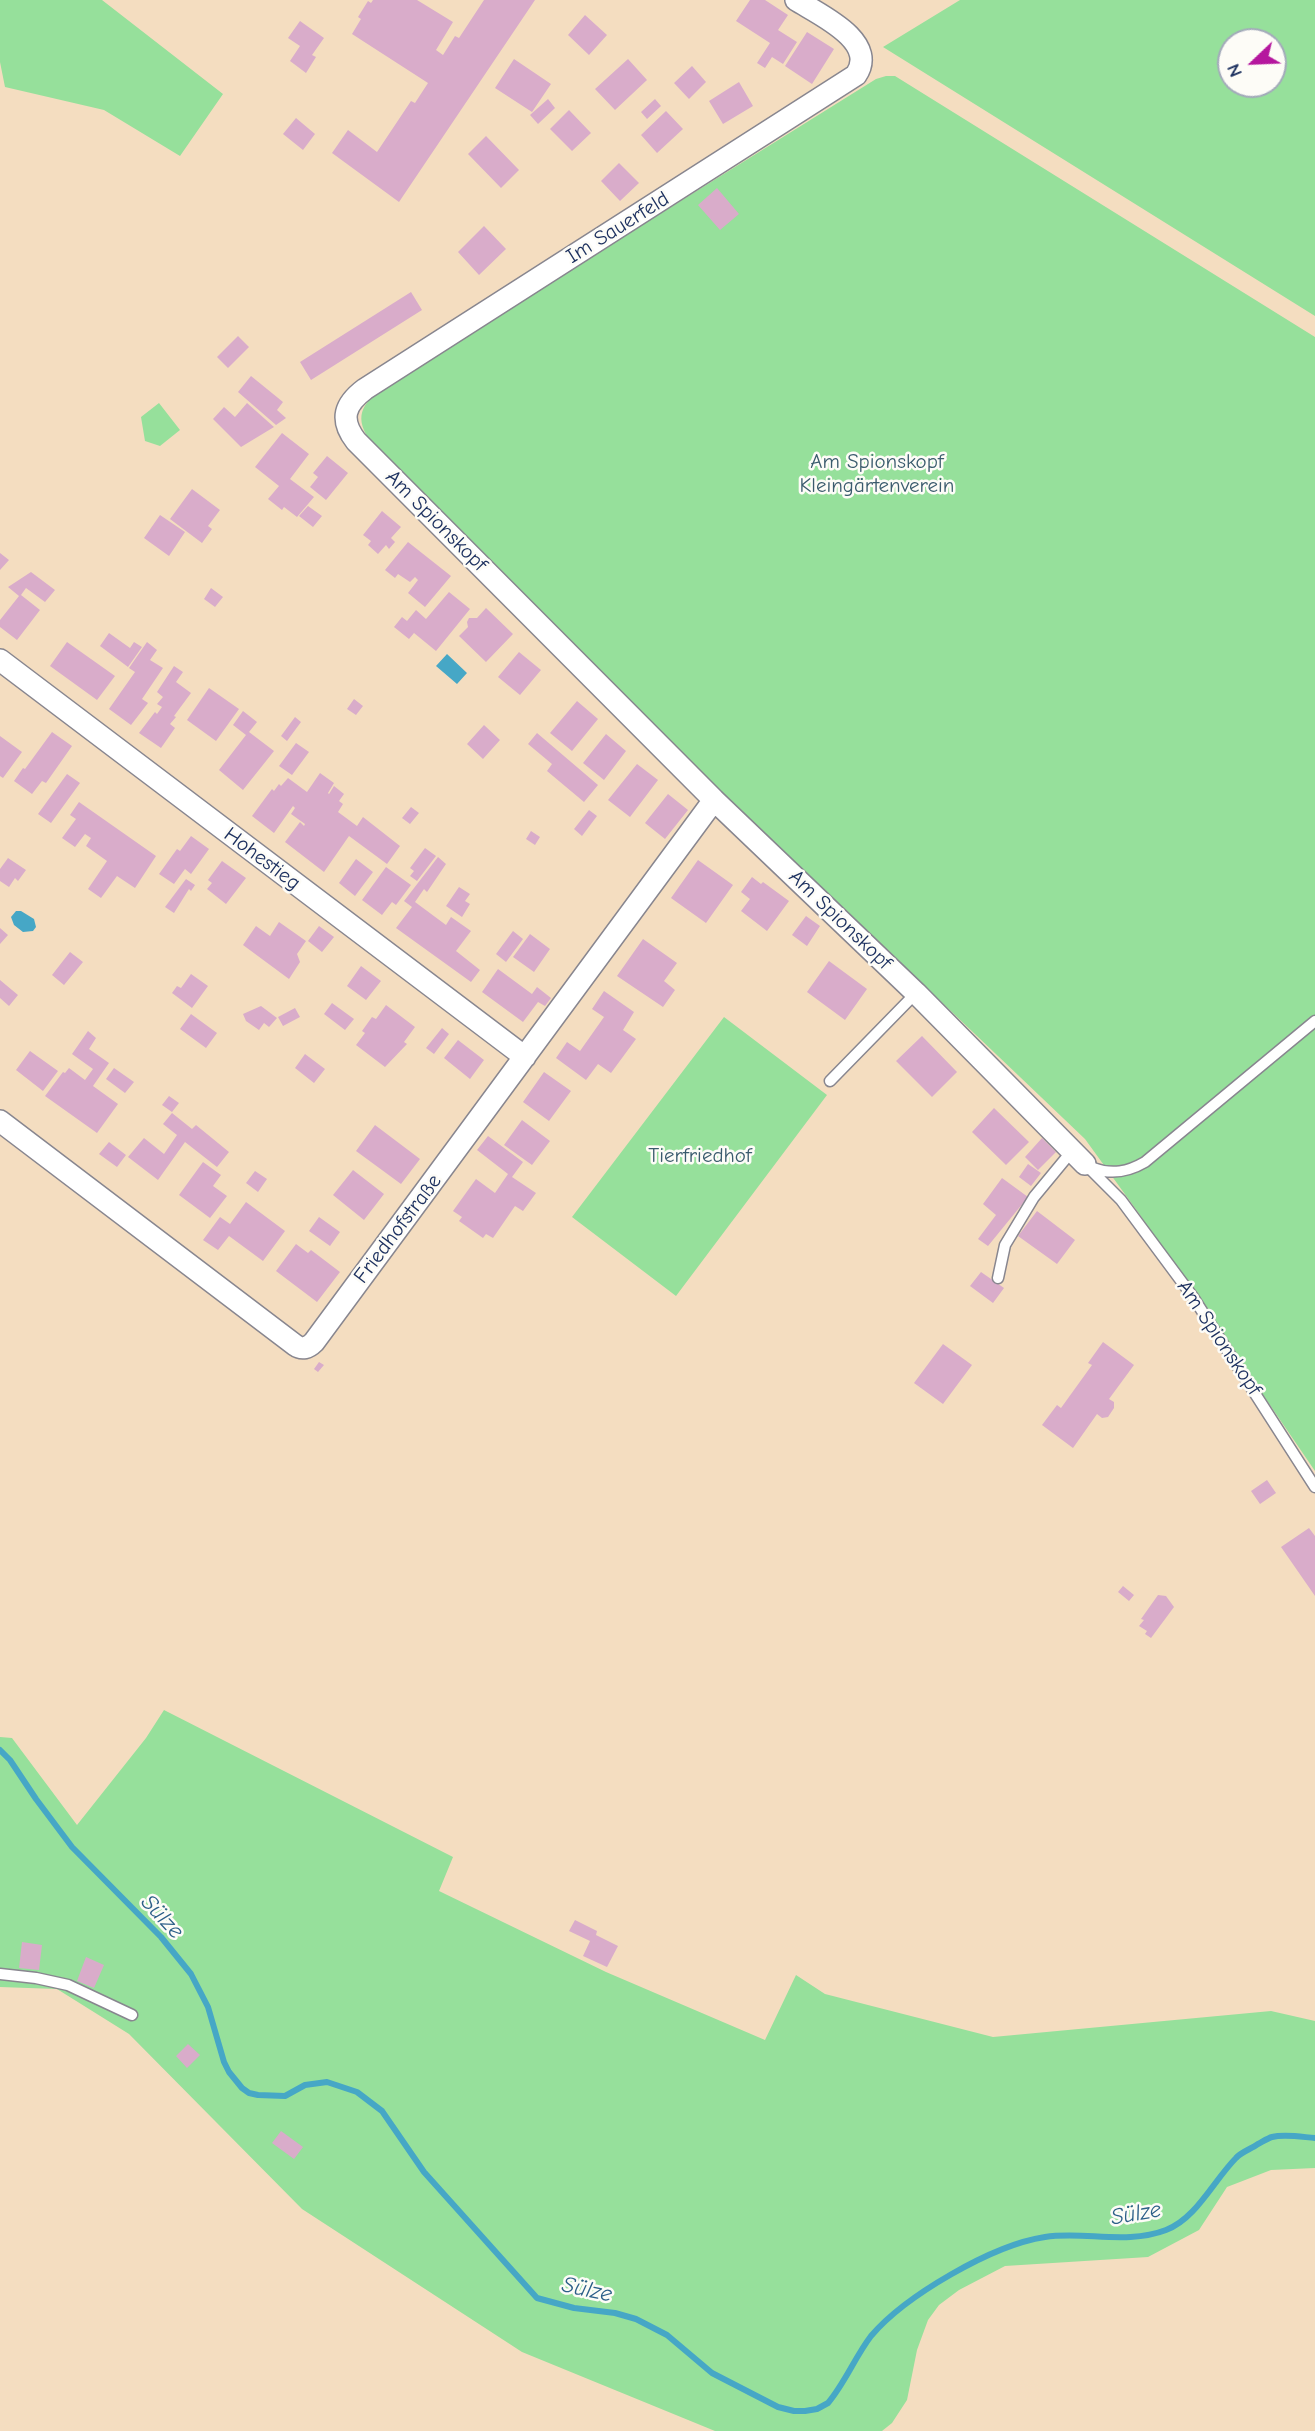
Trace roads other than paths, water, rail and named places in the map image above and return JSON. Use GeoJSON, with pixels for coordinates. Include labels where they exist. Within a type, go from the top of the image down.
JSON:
{"type":"FeatureCollection","features":[{"type":"Feature","properties":{"kind":"street","name":"Im Sauerfeld"},"geometry":{"type":"LineString","coordinates":[[365,389],[850,80],[859,71],[861,60],[857,47],[846,31],[796,0]]}},
{"type":"Feature","properties":{"kind":"street","name":"Am Spionskopf"},"geometry":{"type":"LineString","coordinates":[[365,389],[352,399],[346,411],[348,429],[356,441],[714,800],[916,993],[1078,1157]]}},
{"type":"Feature","properties":{"kind":"street","name":"Hohestieg"},"geometry":{"type":"LineString","coordinates":[[0,660],[525,1057]]}},
{"type":"Feature","properties":{"kind":"street","name":"Friedhofstraße"},"geometry":{"type":"LineString","coordinates":[[0,1121],[297,1347],[305,1348],[314,1342],[714,800]]}},
{"type":"Feature","properties":{"kind":"lane"},"geometry":{"type":"LineString","coordinates":[[830,1081],[916,993]]}},
{"type":"Feature","properties":{"kind":"lane"},"geometry":{"type":"LineString","coordinates":[[998,1278],[1005,1245],[1034,1197],[1078,1157],[1098,1170],[1114,1172],[1129,1170],[1145,1162],[1315,1021]]}},
{"type":"Feature","properties":{"kind":"lane","name":"Am Spionskopf"},"geometry":{"type":"LineString","coordinates":[[1078,1157],[1121,1200],[1193,1297],[1315,1487]]}},
{"type":"Feature","properties":{"kind":"lane"},"geometry":{"type":"LineString","coordinates":[[0,1974],[68,1985],[132,2015]]}},
{"type":"Feature","properties":{"kind":"water"},"geometry":{"type":"Polygon","coordinates":[[[447,654],[467,673],[457,684],[436,666],[447,654]]]}},
{"type":"Feature","properties":{"kind":"water"},"geometry":{"type":"Polygon","coordinates":[[[16,911],[34,919],[36,927],[33,931],[23,932],[14,925],[11,917],[16,911]]]}},
{"type":"Feature","properties":{"kind":"waterway","name":"Sülze"},"geometry":{"type":"LineString","coordinates":[[0,1750],[72,1847],[161,1937],[191,1974],[208,2007],[224,2062],[242,2088],[258,2095],[285,2096],[305,2085],[327,2082],[357,2092],[382,2111],[424,2172],[537,2298],[574,2308],[615,2313],[636,2319],[667,2335],[712,2373],[778,2407],[805,2411],[828,2403],[865,2344],[886,2321],[927,2289],[976,2261],[1000,2250],[1045,2237],[1136,2237],[1166,2230],[1177,2225],[1196,2208],[1243,2152],[1272,2137],[1315,2138]]}},
{"type":"Feature","properties":{"kind":"park label","name":"Am Spionskopf Kleingärtenverein"},"geometry":{"type":"Point","coordinates":[877,474]}},
{"type":"Feature","properties":{"kind":"park label","name":"Tierfriedhof"},"geometry":{"type":"Point","coordinates":[700,1156]}}]}
